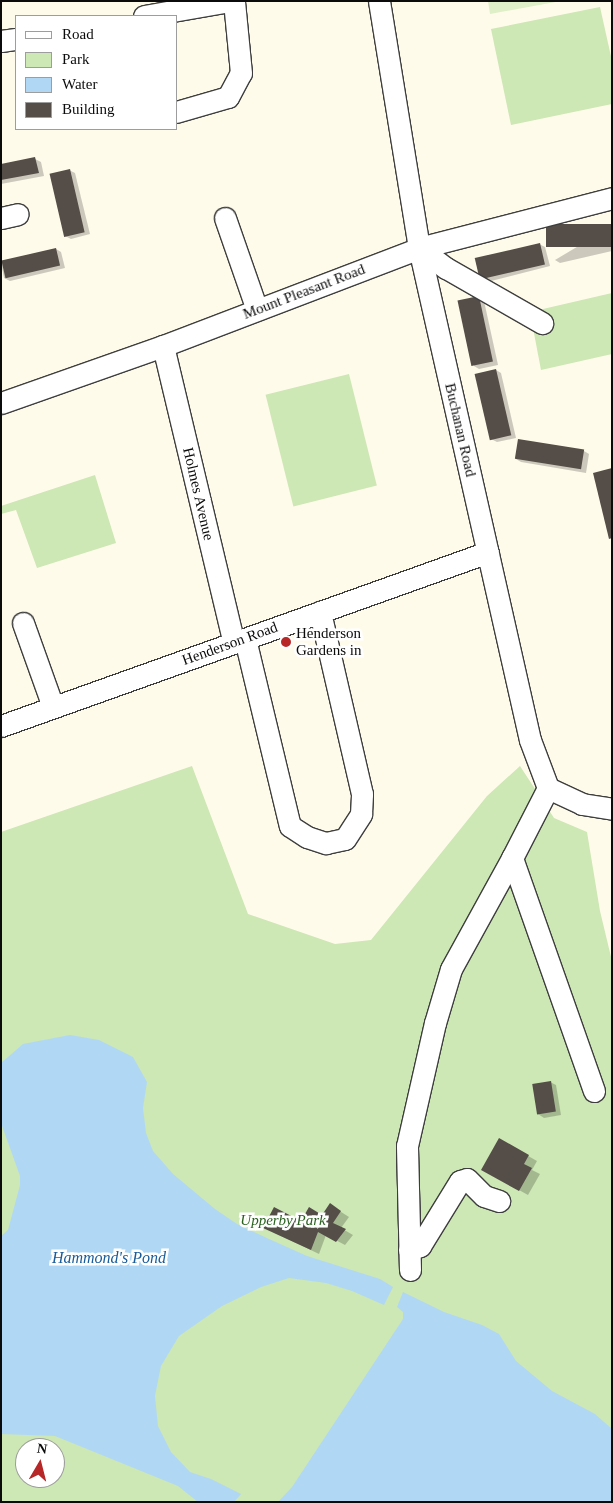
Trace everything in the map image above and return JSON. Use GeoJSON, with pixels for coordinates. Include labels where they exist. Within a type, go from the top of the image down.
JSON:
{"type":"FeatureCollection","features":[{"type":"Feature","properties":{"kind":"street"},"geometry":{"type":"LineString","coordinates":[[150,15],[229,1]]}},
{"type":"Feature","properties":{"kind":"street"},"geometry":{"type":"LineString","coordinates":[[178,111],[228,97],[241,73],[234,1]]}},
{"type":"Feature","properties":{"kind":"street","name":"Buchanan Road"},"geometry":{"type":"LineString","coordinates":[[379,1],[419,248],[530,740],[548,788]]}},
{"type":"Feature","properties":{"kind":"street"},"geometry":{"type":"LineString","coordinates":[[1,41],[15,39]]}},
{"type":"Feature","properties":{"kind":"street","name":"Mount Pleasant Road"},"geometry":{"type":"LineString","coordinates":[[1,403],[163,346],[419,248],[612,198]]}},
{"type":"Feature","properties":{"kind":"street"},"geometry":{"type":"LineString","coordinates":[[225,218],[256,310]]}},
{"type":"Feature","properties":{"kind":"street"},"geometry":{"type":"LineString","coordinates":[[419,248],[446,268],[542,323]]}},
{"type":"Feature","properties":{"kind":"street","name":"Holmes Avenue"},"geometry":{"type":"LineString","coordinates":[[163,346],[290,826],[307,837],[326,843],[345,839],[361,814],[362,794],[320,612]]}},
{"type":"Feature","properties":{"kind":"street","name":"Henderson Road"},"geometry":{"type":"LineString","coordinates":[[1,726],[488,552]]}},
{"type":"Feature","properties":{"kind":"street"},"geometry":{"type":"LineString","coordinates":[[24,623],[53,707]]}},
{"type":"Feature","properties":{"kind":"street"},"geometry":{"type":"LineString","coordinates":[[499,1201],[484,1196],[468,1179],[460,1181],[410,1260],[407,1146],[435,1023],[451,969],[548,788],[582,804],[612,809]]}},
{"type":"Feature","properties":{"kind":"street"},"geometry":{"type":"LineString","coordinates":[[512,858],[594,1091]]}},
{"type":"Feature","properties":{"kind":"green space"},"geometry":{"type":"Polygon","coordinates":[[[488,1],[561,1],[490,14],[488,1]]]}},
{"type":"Feature","properties":{"kind":"green space"},"geometry":{"type":"Polygon","coordinates":[[[600,7],[612,61],[612,104],[511,125],[491,29],[600,7]]]}},
{"type":"Feature","properties":{"kind":"green space"},"geometry":{"type":"Polygon","coordinates":[[[612,293],[612,354],[541,370],[530,312],[612,293]]]}},
{"type":"Feature","properties":{"kind":"green space"},"geometry":{"type":"Polygon","coordinates":[[[349,374],[377,486],[293,506],[266,395],[349,374]]]}},
{"type":"Feature","properties":{"kind":"green space"},"geometry":{"type":"Polygon","coordinates":[[[95,475],[116,543],[37,568],[16,510],[1,514],[1,506],[95,475]]]}},
{"type":"Feature","properties":{"kind":"green space","name":"Upperby Park"},"geometry":{"type":"Polygon","coordinates":[[[192,766],[248,914],[335,944],[371,940],[487,796],[520,766],[554,818],[587,832],[600,911],[612,961],[612,1502],[1,1502],[1,832],[192,766]]]}},
{"type":"Feature","properties":{"kind":"water","name":"Hammond's Pond"},"geometry":{"type":"Polygon","coordinates":[[[70,1035],[99,1040],[133,1057],[147,1082],[143,1108],[146,1133],[153,1151],[173,1174],[215,1209],[237,1224],[307,1256],[380,1279],[393,1287],[384,1305],[352,1291],[326,1283],[289,1278],[261,1287],[222,1306],[179,1336],[161,1366],[155,1396],[158,1426],[171,1452],[190,1472],[211,1479],[241,1494],[234,1502],[198,1502],[178,1486],[65,1440],[65,1438],[1,1434],[1,1236],[8,1230],[20,1185],[20,1176],[1,1123],[1,1063],[23,1044],[70,1035]]]}},
{"type":"Feature","properties":{"kind":"water"},"geometry":{"type":"Polygon","coordinates":[[[403,1292],[444,1312],[482,1325],[499,1334],[516,1361],[552,1391],[595,1414],[612,1429],[612,1502],[278,1502],[292,1487],[403,1319],[403,1312],[397,1307],[403,1292]]]}},
{"type":"Feature","properties":{"kind":"building"},"geometry":{"type":"Polygon","coordinates":[[[35,157],[39,173],[1,180],[1,164],[35,157]]]}},
{"type":"Feature","properties":{"kind":"building"},"geometry":{"type":"Polygon","coordinates":[[[70,169],[85,232],[64,237],[50,174],[70,169]]]}},
{"type":"Feature","properties":{"kind":"building"},"geometry":{"type":"Polygon","coordinates":[[[546,224],[612,224],[612,247],[546,247],[546,224]]]}},
{"type":"Feature","properties":{"kind":"building"},"geometry":{"type":"Polygon","coordinates":[[[540,243],[545,264],[480,280],[475,258],[540,243]]]}},
{"type":"Feature","properties":{"kind":"building"},"geometry":{"type":"Polygon","coordinates":[[[56,248],[60,266],[5,278],[1,261],[56,248]]]}},
{"type":"Feature","properties":{"kind":"building"},"geometry":{"type":"Polygon","coordinates":[[[479,296],[493,362],[471,366],[457,301],[479,296]]]}},
{"type":"Feature","properties":{"kind":"building"},"geometry":{"type":"Polygon","coordinates":[[[496,369],[511,435],[490,440],[475,374],[496,369]]]}},
{"type":"Feature","properties":{"kind":"building"},"geometry":{"type":"Polygon","coordinates":[[[518,439],[584,449],[581,469],[515,459],[518,439]]]}},
{"type":"Feature","properties":{"kind":"building"},"geometry":{"type":"Polygon","coordinates":[[[612,468],[612,538],[609,539],[593,473],[612,468]]]}},
{"type":"Feature","properties":{"kind":"building"},"geometry":{"type":"Polygon","coordinates":[[[551,1081],[556,1112],[537,1115],[532,1084],[551,1081]]]}},
{"type":"Feature","properties":{"kind":"building"},"geometry":{"type":"Polygon","coordinates":[[[499,1138],[529,1155],[524,1164],[532,1168],[519,1191],[481,1170],[499,1138]]]}},
{"type":"Feature","properties":{"kind":"building"},"geometry":{"type":"Polygon","coordinates":[[[330,1203],[341,1211],[333,1223],[346,1229],[336,1242],[318,1232],[311,1250],[263,1228],[274,1207],[301,1221],[309,1207],[322,1215],[330,1203]]]}},
{"type":"Feature","properties":{"kind":"place","name":"Henderson Gardens in"},"geometry":{"type":"Point","coordinates":[286,642]}}]}
